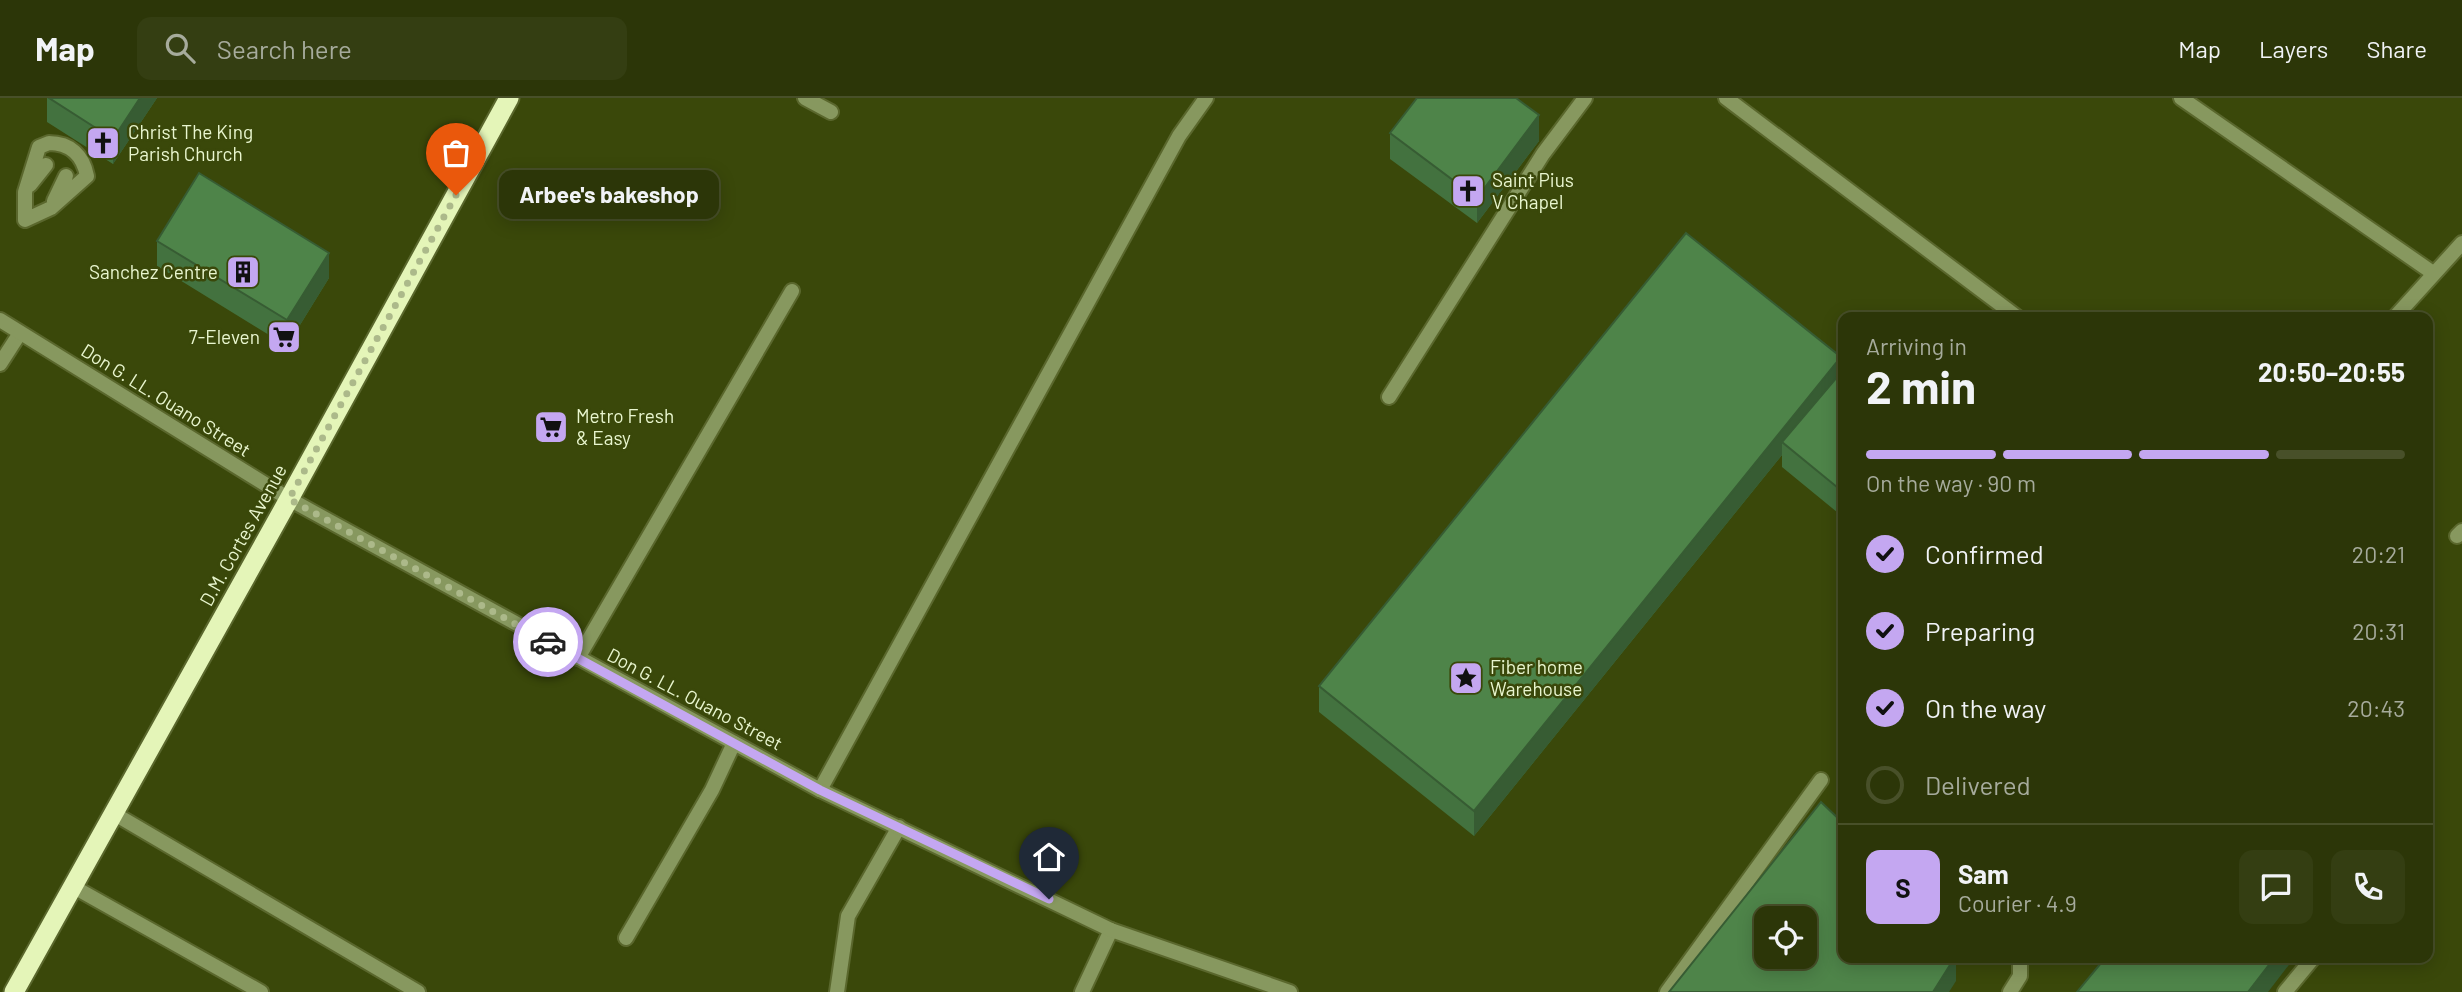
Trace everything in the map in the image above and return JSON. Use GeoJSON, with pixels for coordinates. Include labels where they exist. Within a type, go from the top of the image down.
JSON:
{"type":"FeatureCollection","features":[{"type":"Feature","properties":{"kind":"highway","name":"D.M. Cortes Avenue"},"geometry":{"type":"LineString","coordinates":[[14,992],[509,98]]}},
{"type":"Feature","properties":{"kind":"street"},"geometry":{"type":"LineString","coordinates":[[806,98],[831,112]]}},
{"type":"Feature","properties":{"kind":"street"},"geometry":{"type":"LineString","coordinates":[[820,790],[1179,136],[1206,98]]}},
{"type":"Feature","properties":{"kind":"street"},"geometry":{"type":"LineString","coordinates":[[1389,397],[1543,154],[1586,98]]}},
{"type":"Feature","properties":{"kind":"street"},"geometry":{"type":"LineString","coordinates":[[1726,98],[2010,312]]}},
{"type":"Feature","properties":{"kind":"street"},"geometry":{"type":"LineString","coordinates":[[2180,98],[2432,273]]}},
{"type":"Feature","properties":{"kind":"street"},"geometry":{"type":"LineString","coordinates":[[48,143],[60,143],[79,154],[85,164],[87,176],[51,208],[25,220],[24,192],[39,147],[48,143]]}},
{"type":"Feature","properties":{"kind":"street"},"geometry":{"type":"LineString","coordinates":[[24,192],[46,165]]}},
{"type":"Feature","properties":{"kind":"street"},"geometry":{"type":"LineString","coordinates":[[51,208],[66,176]]}},
{"type":"Feature","properties":{"kind":"street"},"geometry":{"type":"LineString","coordinates":[[2399,312],[2462,243]]}},
{"type":"Feature","properties":{"kind":"street"},"geometry":{"type":"LineString","coordinates":[[578,658],[792,291]]}},
{"type":"Feature","properties":{"kind":"street","name":"Don G. LL. Ouano Street"},"geometry":{"type":"LineString","coordinates":[[0,320],[289,499],[820,790],[1111,930],[1290,992]]}},
{"type":"Feature","properties":{"kind":"street"},"geometry":{"type":"LineString","coordinates":[[0,363],[20,332]]}},
{"type":"Feature","properties":{"kind":"street"},"geometry":{"type":"LineString","coordinates":[[626,938],[712,790],[734,743]]}},
{"type":"Feature","properties":{"kind":"street"},"geometry":{"type":"LineString","coordinates":[[1667,992],[1821,780]]}},
{"type":"Feature","properties":{"kind":"street"},"geometry":{"type":"LineString","coordinates":[[113,813],[418,992]]}},
{"type":"Feature","properties":{"kind":"street"},"geometry":{"type":"LineString","coordinates":[[836,992],[848,916],[899,827]]}},
{"type":"Feature","properties":{"kind":"street"},"geometry":{"type":"LineString","coordinates":[[72,886],[261,992]]}},
{"type":"Feature","properties":{"kind":"street"},"geometry":{"type":"LineString","coordinates":[[1082,992],[1111,930]]}},
{"type":"Feature","properties":{"kind":"street"},"geometry":{"type":"LineString","coordinates":[[2010,992],[2020,976],[2020,963]]}},
{"type":"Feature","properties":{"kind":"street"},"geometry":{"type":"LineString","coordinates":[[2286,992],[2309,963]]}},
{"type":"Feature","properties":{"kind":"building"},"geometry":{"type":"Polygon","coordinates":[[[49,98],[140,98],[113,139],[49,98]]]}},
{"type":"Feature","properties":{"kind":"building","name":"Saint Pius V Chapel"},"geometry":{"type":"Polygon","coordinates":[[[1417,98],[1516,98],[1539,115],[1477,198],[1390,133],[1417,98]]]}},
{"type":"Feature","properties":{"kind":"building","name":"Sanchez Centre"},"geometry":{"type":"Polygon","coordinates":[[[199,173],[329,253],[287,320],[157,241],[199,173]]]}},
{"type":"Feature","properties":{"kind":"building"},"geometry":{"type":"Polygon","coordinates":[[[1686,233],[1838,355],[1838,361],[1474,811],[1319,686],[1686,233]]]}},
{"type":"Feature","properties":{"kind":"building"},"geometry":{"type":"Polygon","coordinates":[[[1838,376],[1838,488],[1782,442],[1838,376]]]}},
{"type":"Feature","properties":{"kind":"building"},"geometry":{"type":"Polygon","coordinates":[[[1821,802],[1838,818],[1838,963],[1951,963],[1933,992],[1669,992],[1821,802]]]}},
{"type":"Feature","properties":{"kind":"building"},"geometry":{"type":"Polygon","coordinates":[[[2101,963],[2270,963],[2248,992],[2077,992],[2101,963]]]}},
{"type":"Feature","properties":{"kind":"way so far"},"geometry":{"type":"LineString","coordinates":[[456,195],[289,499],[548,642]]}},
{"type":"Feature","properties":{"kind":"place","name":"Christ The King Parish Church"},"geometry":{"type":"Point","coordinates":[103,143]}},
{"type":"Feature","properties":{"kind":"place","name":"Saint Pius V Chapel"},"geometry":{"type":"Point","coordinates":[1468,191]}},
{"type":"Feature","properties":{"kind":"place","name":"Arbee's bakeshop"},"geometry":{"type":"Point","coordinates":[456,195]}},
{"type":"Feature","properties":{"kind":"place","name":"Sanchez Centre"},"geometry":{"type":"Point","coordinates":[243,272]}},
{"type":"Feature","properties":{"kind":"place","name":"7-Eleven"},"geometry":{"type":"Point","coordinates":[284,337]}},
{"type":"Feature","properties":{"kind":"place","name":"Metro Fresh & Easy"},"geometry":{"type":"Point","coordinates":[551,427]}},
{"type":"Feature","properties":{"kind":"place","name":"Fiber home Warehouse"},"geometry":{"type":"Point","coordinates":[1466,678]}},
{"type":"Feature","properties":{"kind":"route"},"geometry":{"type":"LineString","coordinates":[[548,642],[820,790],[1049,899]]}}]}
